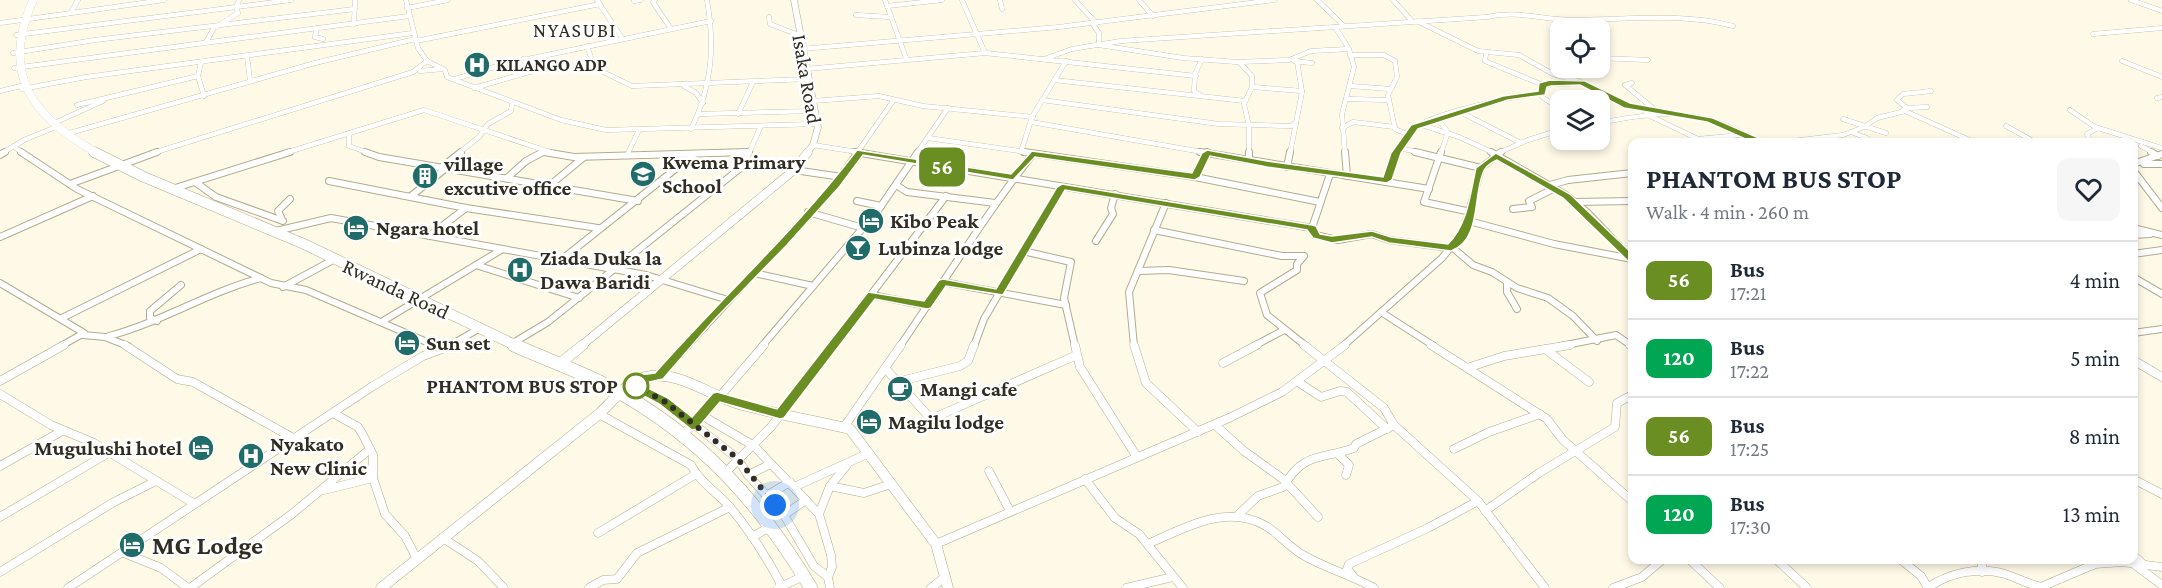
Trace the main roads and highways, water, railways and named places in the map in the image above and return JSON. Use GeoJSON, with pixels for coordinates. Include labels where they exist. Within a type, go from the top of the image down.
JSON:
{"type":"FeatureCollection","features":[{"type":"Feature","properties":{"kind":"highway","name":"Rwanda Road"},"geometry":{"type":"LineString","coordinates":[[33,0],[21,19],[16,35],[13,53],[14,68],[21,88],[65,134],[171,189],[279,230],[333,260],[620,393],[688,429],[774,526],[811,588]]}},
{"type":"Feature","properties":{"kind":"place","name":"KILANGO ADP"},"geometry":{"type":"Point","coordinates":[477,65]}},
{"type":"Feature","properties":{"kind":"place","name":"Kwema Primary School"},"geometry":{"type":"Point","coordinates":[643,174]}},
{"type":"Feature","properties":{"kind":"place","name":"village excutive office"},"geometry":{"type":"Point","coordinates":[425,176]}},
{"type":"Feature","properties":{"kind":"place","name":"Kibo Peak"},"geometry":{"type":"Point","coordinates":[871,221]}},
{"type":"Feature","properties":{"kind":"place","name":"Ngara hotel"},"geometry":{"type":"Point","coordinates":[356,228]}},
{"type":"Feature","properties":{"kind":"place","name":"Lubinza lodge"},"geometry":{"type":"Point","coordinates":[858,248]}},
{"type":"Feature","properties":{"kind":"place","name":"Ziada Duka la Dawa Baridi"},"geometry":{"type":"Point","coordinates":[520,270]}},
{"type":"Feature","properties":{"kind":"place","name":"Sun set"},"geometry":{"type":"Point","coordinates":[407,343]}},
{"type":"Feature","properties":{"kind":"place","name":"PHANTOM BUS STOP"},"geometry":{"type":"Point","coordinates":[636,386]}},
{"type":"Feature","properties":{"kind":"place","name":"Mangi cafe"},"geometry":{"type":"Point","coordinates":[900,389]}},
{"type":"Feature","properties":{"kind":"place","name":"Magilu lodge"},"geometry":{"type":"Point","coordinates":[869,422]}},
{"type":"Feature","properties":{"kind":"place","name":"Mugulushi hotel"},"geometry":{"type":"Point","coordinates":[201,448]}},
{"type":"Feature","properties":{"kind":"place","name":"Nyakato New Clinic"},"geometry":{"type":"Point","coordinates":[251,456]}},
{"type":"Feature","properties":{"kind":"place","name":"MG Lodge"},"geometry":{"type":"Point","coordinates":[132,545]}},
{"type":"Feature","properties":{"kind":"district","name":"NYASUBI"},"geometry":{"type":"Point","coordinates":[575,30]}}]}
